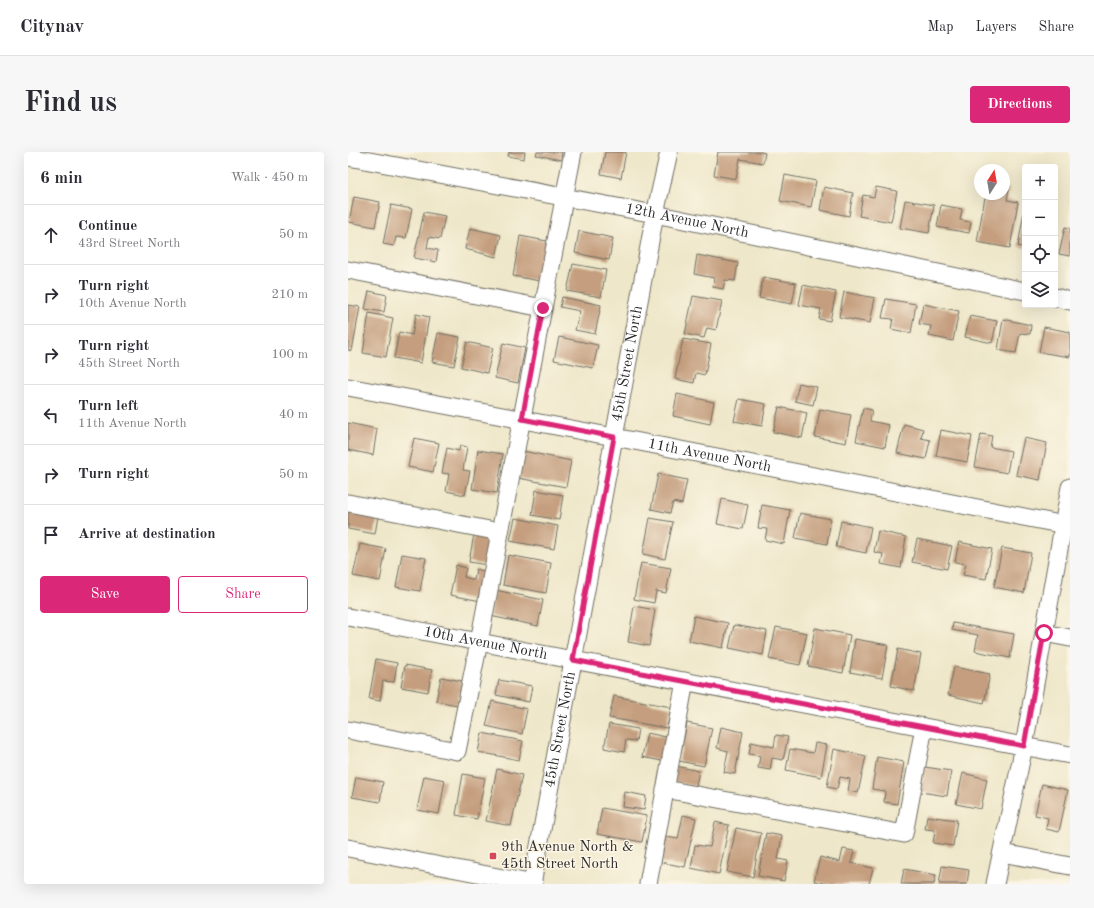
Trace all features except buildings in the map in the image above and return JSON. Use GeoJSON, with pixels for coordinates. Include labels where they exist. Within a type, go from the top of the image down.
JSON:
{"type":"FeatureCollection","features":[{"type":"Feature","properties":{"kind":"street"},"geometry":{"type":"LineString","coordinates":[[348,730],[457,751],[522,419],[572,152]]}},
{"type":"Feature","properties":{"kind":"street","name":"45th Street North"},"geometry":{"type":"LineString","coordinates":[[524,883],[573,660],[656,214],[669,152]]}},
{"type":"Feature","properties":{"kind":"street","name":"12th Avenue North"},"geometry":{"type":"LineString","coordinates":[[348,157],[656,214],[1022,290]]}},
{"type":"Feature","properties":{"kind":"street"},"geometry":{"type":"LineString","coordinates":[[348,270],[543,308]]}},
{"type":"Feature","properties":{"kind":"street"},"geometry":{"type":"LineString","coordinates":[[1058,298],[1070,300]]}},
{"type":"Feature","properties":{"kind":"street","name":"11th Avenue North"},"geometry":{"type":"LineString","coordinates":[[348,387],[522,419],[1067,526]]}},
{"type":"Feature","properties":{"kind":"street"},"geometry":{"type":"LineString","coordinates":[[995,884],[1024,746],[1044,633],[1067,526],[1070,488]]}},
{"type":"Feature","properties":{"kind":"street"},"geometry":{"type":"LineString","coordinates":[[348,503],[500,532]]}},
{"type":"Feature","properties":{"kind":"street","name":"10th Avenue North"},"geometry":{"type":"LineString","coordinates":[[348,617],[1070,755]]}},
{"type":"Feature","properties":{"kind":"street"},"geometry":{"type":"LineString","coordinates":[[1044,633],[1070,638]]}},
{"type":"Feature","properties":{"kind":"street"},"geometry":{"type":"LineString","coordinates":[[648,884],[685,681]]}},
{"type":"Feature","properties":{"kind":"street"},"geometry":{"type":"LineString","coordinates":[[665,789],[904,834],[924,727]]}},
{"type":"Feature","properties":{"kind":"street"},"geometry":{"type":"LineString","coordinates":[[348,848],[524,883]]}},
{"type":"Feature","properties":{"kind":"street"},"geometry":{"type":"LineString","coordinates":[[1002,853],[1070,866]]}},
{"type":"Feature","properties":{"kind":"place","name":"9th Avenue North & 45th Street North"},"geometry":{"type":"Point","coordinates":[493,856]}},
{"type":"Feature","properties":{"kind":"route"},"geometry":{"type":"LineString","coordinates":[[543,308],[522,419],[614,437],[573,660],[1024,746],[1044,633]]}}]}
